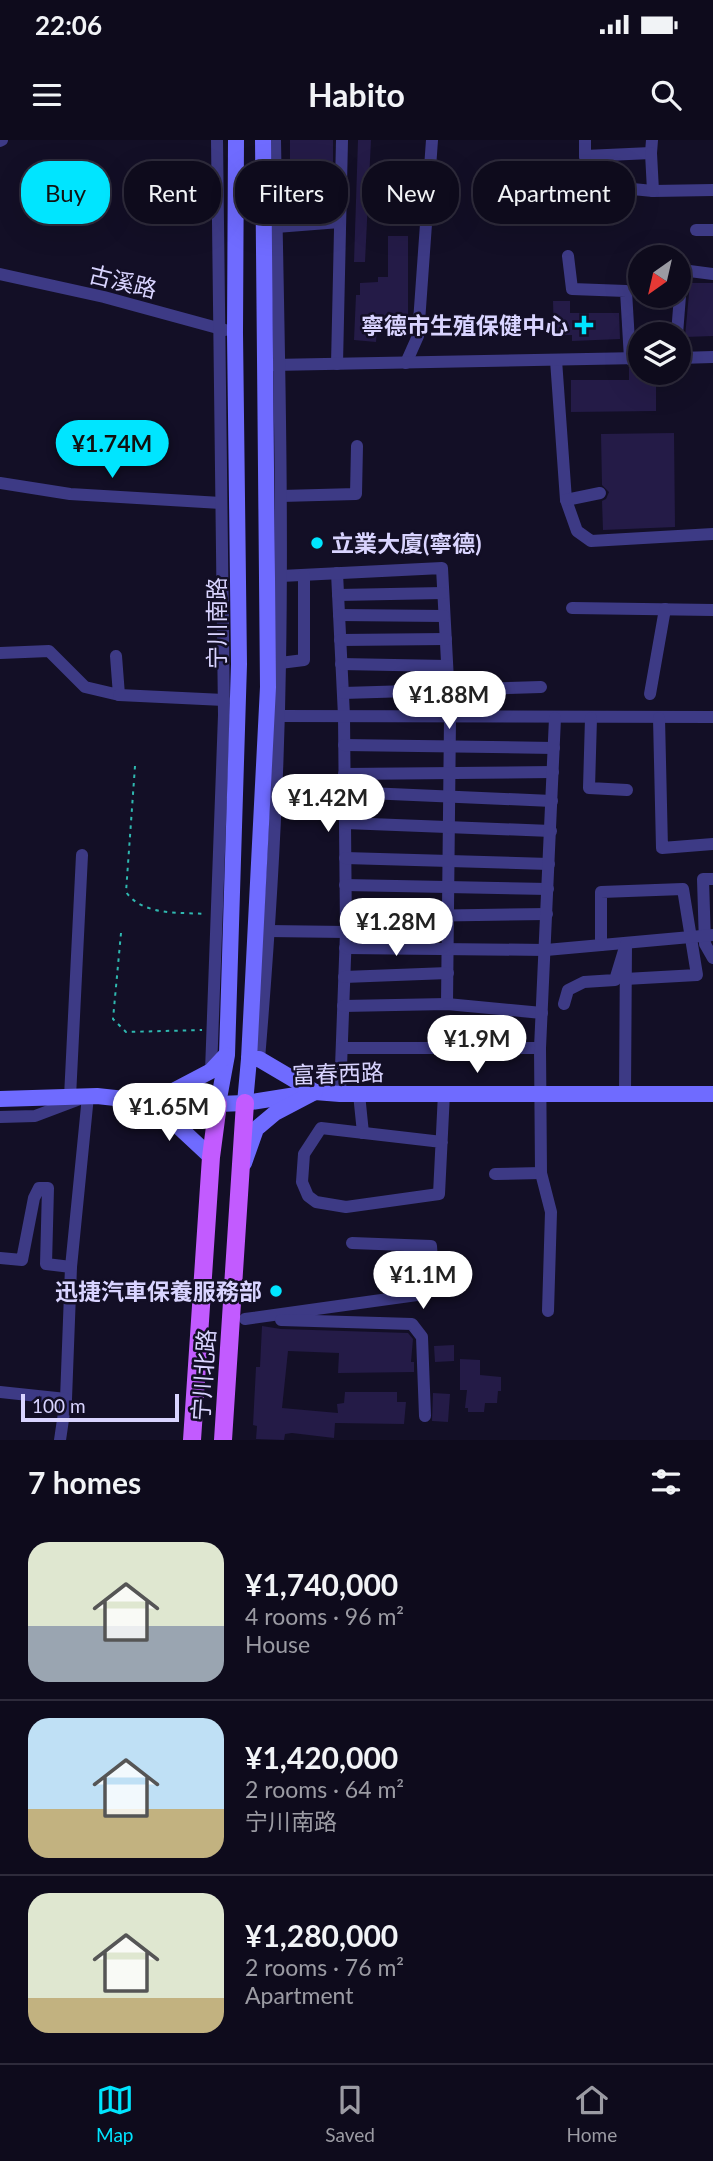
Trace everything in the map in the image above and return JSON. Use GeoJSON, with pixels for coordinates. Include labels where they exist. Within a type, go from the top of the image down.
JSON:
{"type":"FeatureCollection","features":[{"type":"Feature","properties":{"kind":"main road","name":"宁川南路"},"geometry":{"type":"LineString","coordinates":[[218,1104],[227,1055],[239,664],[235,333],[236,140]]}},
{"type":"Feature","properties":{"kind":"main road"},"geometry":{"type":"LineString","coordinates":[[245,1103],[254,1059],[268,687],[272,365],[263,140]]}},
{"type":"Feature","properties":{"kind":"main road"},"geometry":{"type":"LineString","coordinates":[[211,1157],[152,1102],[211,1071],[227,1055]]}},
{"type":"Feature","properties":{"kind":"main road"},"geometry":{"type":"LineString","coordinates":[[254,1059],[315,1092]]}},
{"type":"Feature","properties":{"kind":"main road"},"geometry":{"type":"LineString","coordinates":[[242,1169],[256,1129],[275,1113],[315,1092]]}},
{"type":"Feature","properties":{"kind":"main road","name":"富春西路"},"geometry":{"type":"LineString","coordinates":[[0,1099],[88,1096],[218,1104],[245,1103],[315,1092],[713,1094]]}},
{"type":"Feature","properties":{"kind":"main road","name":"宁川北路"},"geometry":{"type":"LineString","coordinates":[[223,1440],[238,1319],[245,1103]]}},
{"type":"Feature","properties":{"kind":"main road","name":"宁川北路"},"geometry":{"type":"LineString","coordinates":[[192,1440],[211,1157],[218,1104]]}},
{"type":"Feature","properties":{"kind":"street"},"geometry":{"type":"LineString","coordinates":[[211,1071],[224,700],[217,140]]}},
{"type":"Feature","properties":{"kind":"street"},"geometry":{"type":"LineString","coordinates":[[254,1059],[268,931],[279,716],[281,496],[272,365],[276,227],[275,140]]}},
{"type":"Feature","properties":{"kind":"street"},"geometry":{"type":"LineString","coordinates":[[341,161],[342,140]]}},
{"type":"Feature","properties":{"kind":"street"},"geometry":{"type":"LineString","coordinates":[[406,363],[418,336],[432,140]]}},
{"type":"Feature","properties":{"kind":"street"},"geometry":{"type":"LineString","coordinates":[[585,140],[585,156],[592,185],[653,191],[713,190]]}},
{"type":"Feature","properties":{"kind":"street"},"geometry":{"type":"LineString","coordinates":[[585,156],[651,146],[653,191]]}},
{"type":"Feature","properties":{"kind":"street"},"geometry":{"type":"LineString","coordinates":[[276,227],[314,224]]}},
{"type":"Feature","properties":{"kind":"street"},"geometry":{"type":"LineString","coordinates":[[337,364],[340,224]]}},
{"type":"Feature","properties":{"kind":"street"},"geometry":{"type":"LineString","coordinates":[[696,230],[713,230]]}},
{"type":"Feature","properties":{"kind":"street"},"geometry":{"type":"LineString","coordinates":[[568,256],[572,289],[626,291],[630,322]]}},
{"type":"Feature","properties":{"kind":"street"},"geometry":{"type":"LineString","coordinates":[[678,322],[682,270],[713,274]]}},
{"type":"Feature","properties":{"kind":"street","name":"古溪路"},"geometry":{"type":"LineString","coordinates":[[0,274],[104,297],[235,333]]}},
{"type":"Feature","properties":{"kind":"street"},"geometry":{"type":"LineString","coordinates":[[691,358],[713,357]]}},
{"type":"Feature","properties":{"kind":"street"},"geometry":{"type":"LineString","coordinates":[[272,365],[628,359]]}},
{"type":"Feature","properties":{"kind":"street"},"geometry":{"type":"LineString","coordinates":[[556,360],[566,500],[577,531],[591,541],[713,534]]}},
{"type":"Feature","properties":{"kind":"street"},"geometry":{"type":"LineString","coordinates":[[281,496],[356,494],[357,446]]}},
{"type":"Feature","properties":{"kind":"street"},"geometry":{"type":"LineString","coordinates":[[0,483],[70,494],[221,503]]}},
{"type":"Feature","properties":{"kind":"street"},"geometry":{"type":"LineString","coordinates":[[566,500],[600,493]]}},
{"type":"Feature","properties":{"kind":"street"},"geometry":{"type":"LineString","coordinates":[[281,576],[442,568],[450,718],[447,1004]]}},
{"type":"Feature","properties":{"kind":"street"},"geometry":{"type":"LineString","coordinates":[[337,573],[344,716],[346,917],[340,1094]]}},
{"type":"Feature","properties":{"kind":"street"},"geometry":{"type":"LineString","coordinates":[[280,663],[304,660],[304,575]]}},
{"type":"Feature","properties":{"kind":"street"},"geometry":{"type":"LineString","coordinates":[[338,595],[443,593]]}},
{"type":"Feature","properties":{"kind":"street"},"geometry":{"type":"LineString","coordinates":[[572,608],[713,610]]}},
{"type":"Feature","properties":{"kind":"street"},"geometry":{"type":"LineString","coordinates":[[650,694],[665,609]]}},
{"type":"Feature","properties":{"kind":"street"},"geometry":{"type":"LineString","coordinates":[[339,615],[444,616]]}},
{"type":"Feature","properties":{"kind":"street"},"geometry":{"type":"LineString","coordinates":[[340,640],[446,639]]}},
{"type":"Feature","properties":{"kind":"street"},"geometry":{"type":"LineString","coordinates":[[0,653],[49,651],[85,687],[119,695],[224,700]]}},
{"type":"Feature","properties":{"kind":"street"},"geometry":{"type":"LineString","coordinates":[[116,656],[119,695]]}},
{"type":"Feature","properties":{"kind":"street"},"geometry":{"type":"LineString","coordinates":[[341,664],[447,666]]}},
{"type":"Feature","properties":{"kind":"street"},"geometry":{"type":"LineString","coordinates":[[342,693],[541,687]]}},
{"type":"Feature","properties":{"kind":"street"},"geometry":{"type":"LineString","coordinates":[[279,716],[713,717]]}},
{"type":"Feature","properties":{"kind":"street"},"geometry":{"type":"LineString","coordinates":[[548,1311],[551,1212],[541,1173],[540,1048],[555,718]]}},
{"type":"Feature","properties":{"kind":"street"},"geometry":{"type":"LineString","coordinates":[[591,718],[589,788],[627,790]]}},
{"type":"Feature","properties":{"kind":"street"},"geometry":{"type":"LineString","coordinates":[[659,718],[662,848],[713,845]]}},
{"type":"Feature","properties":{"kind":"street"},"geometry":{"type":"LineString","coordinates":[[344,745],[554,748]]}},
{"type":"Feature","properties":{"kind":"street"},"geometry":{"type":"LineString","coordinates":[[344,774],[553,772]]}},
{"type":"Feature","properties":{"kind":"street"},"geometry":{"type":"LineString","coordinates":[[345,792],[552,801]]}},
{"type":"Feature","properties":{"kind":"street"},"geometry":{"type":"LineString","coordinates":[[345,823],[551,831]]}},
{"type":"Feature","properties":{"kind":"street"},"geometry":{"type":"LineString","coordinates":[[70,1097],[82,855]]}},
{"type":"Feature","properties":{"kind":"street"},"geometry":{"type":"LineString","coordinates":[[345,858],[550,864]]}},
{"type":"Feature","properties":{"kind":"street"},"geometry":{"type":"LineString","coordinates":[[713,879],[703,879],[709,935],[705,944],[713,957]]}},
{"type":"Feature","properties":{"kind":"street"},"geometry":{"type":"LineString","coordinates":[[345,885],[548,889]]}},
{"type":"Feature","properties":{"kind":"street"},"geometry":{"type":"LineString","coordinates":[[601,945],[601,892],[683,889],[697,975],[625,979]]}},
{"type":"Feature","properties":{"kind":"street"},"geometry":{"type":"LineString","coordinates":[[346,917],[547,914]]}},
{"type":"Feature","properties":{"kind":"street"},"geometry":{"type":"LineString","coordinates":[[268,931],[346,932]]}},
{"type":"Feature","properties":{"kind":"street"},"geometry":{"type":"LineString","coordinates":[[345,948],[546,950],[709,935]]}},
{"type":"Feature","properties":{"kind":"street"},"geometry":{"type":"LineString","coordinates":[[625,1094],[626,944]]}},
{"type":"Feature","properties":{"kind":"street"},"geometry":{"type":"LineString","coordinates":[[564,1004],[568,990],[584,982],[615,981],[626,944]]}},
{"type":"Feature","properties":{"kind":"street"},"geometry":{"type":"LineString","coordinates":[[344,977],[448,973]]}},
{"type":"Feature","properties":{"kind":"street"},"geometry":{"type":"LineString","coordinates":[[343,1006],[447,1004],[542,1013]]}},
{"type":"Feature","properties":{"kind":"street"},"geometry":{"type":"LineString","coordinates":[[342,1048],[540,1048]]}},
{"type":"Feature","properties":{"kind":"street"},"geometry":{"type":"LineString","coordinates":[[442,1142],[321,1128],[304,1154],[302,1182],[308,1196],[316,1202],[346,1207],[439,1194],[442,1142],[444,1093]]}},
{"type":"Feature","properties":{"kind":"street"},"geometry":{"type":"LineString","coordinates":[[359,1094],[363,1133]]}},
{"type":"Feature","properties":{"kind":"street"},"geometry":{"type":"LineString","coordinates":[[0,1117],[35,1116],[88,1096],[71,1267],[66,1399],[60,1440]]}},
{"type":"Feature","properties":{"kind":"street"},"geometry":{"type":"LineString","coordinates":[[495,1174],[541,1173]]}},
{"type":"Feature","properties":{"kind":"street"},"geometry":{"type":"LineString","coordinates":[[0,1258],[22,1260],[34,1198],[39,1188],[48,1188],[46,1264],[71,1267]]}},
{"type":"Feature","properties":{"kind":"street"},"geometry":{"type":"LineString","coordinates":[[238,1319],[417,1295],[427,1284],[433,1266],[431,1246],[352,1243]]}},
{"type":"Feature","properties":{"kind":"street"},"geometry":{"type":"LineString","coordinates":[[238,1319],[412,1324],[422,1337],[425,1416]]}},
{"type":"Feature","properties":{"kind":"street"},"geometry":{"type":"LineString","coordinates":[[0,1392],[66,1399]]}},
{"type":"Feature","properties":{"kind":"path"},"geometry":{"type":"LineString","coordinates":[[135,766],[126,892],[132,900],[155,911],[217,915]]}},
{"type":"Feature","properties":{"kind":"path"},"geometry":{"type":"LineString","coordinates":[[121,933],[113,1019],[125,1032],[213,1030]]}},
{"type":"Feature","properties":{"kind":"building"},"geometry":{"type":"Polygon","coordinates":[[[290,140],[333,140],[333,161],[290,161],[290,140]]]}},
{"type":"Feature","properties":{"kind":"building"},"geometry":{"type":"Polygon","coordinates":[[[358,140],[371,140],[370,161],[362,161],[362,224],[367,224],[365,262],[354,262],[358,140]]]}},
{"type":"Feature","properties":{"kind":"building"},"geometry":{"type":"Polygon","coordinates":[[[388,236],[408,236],[408,331],[377,330],[376,342],[354,340],[356,295],[360,295],[360,283],[378,282],[378,277],[388,277],[388,236]]]}},
{"type":"Feature","properties":{"kind":"building"},"geometry":{"type":"Polygon","coordinates":[[[691,283],[713,283],[713,336],[691,337],[691,322],[686,322],[688,308],[691,308],[691,283]]]}},
{"type":"Feature","properties":{"kind":"building"},"geometry":{"type":"Polygon","coordinates":[[[553,301],[570,301],[570,313],[619,313],[620,339],[572,341],[572,335],[554,335],[553,301]]]}},
{"type":"Feature","properties":{"kind":"building"},"geometry":{"type":"Polygon","coordinates":[[[571,380],[628,380],[628,385],[656,385],[656,411],[571,412],[571,380]]]}},
{"type":"Feature","properties":{"kind":"building"},"geometry":{"type":"Polygon","coordinates":[[[674,433],[675,527],[603,530],[602,501],[609,492],[602,485],[601,434],[674,433]]]}},
{"type":"Feature","properties":{"kind":"building"},"geometry":{"type":"Polygon","coordinates":[[[262,1326],[408,1333],[413,1339],[411,1362],[414,1362],[414,1372],[338,1373],[339,1353],[288,1351],[282,1408],[338,1413],[337,1404],[344,1403],[345,1392],[397,1392],[397,1402],[406,1402],[404,1424],[335,1423],[334,1438],[292,1433],[285,1434],[284,1440],[256,1439],[257,1426],[253,1425],[256,1367],[260,1367],[262,1326]]]}},
{"type":"Feature","properties":{"kind":"building"},"geometry":{"type":"Polygon","coordinates":[[[454,1345],[454,1361],[435,1362],[434,1346],[454,1345]]]}},
{"type":"Feature","properties":{"kind":"building"},"geometry":{"type":"Polygon","coordinates":[[[460,1359],[480,1360],[480,1375],[501,1377],[501,1391],[498,1391],[497,1403],[485,1403],[484,1412],[468,1412],[468,1408],[465,1408],[467,1390],[460,1390],[460,1359]]]}},
{"type":"Feature","properties":{"kind":"building"},"geometry":{"type":"Polygon","coordinates":[[[433,1393],[450,1394],[448,1422],[432,1421],[433,1393]]]}},
{"type":"Feature","properties":{"kind":"place","name":"寧德市生殖保健中心"},"geometry":{"type":"Point","coordinates":[584,325]}},
{"type":"Feature","properties":{"kind":"place","name":"立業大廈(寧德)"},"geometry":{"type":"Point","coordinates":[317,543]}},
{"type":"Feature","properties":{"kind":"place","name":"迅捷汽車保養服務部"},"geometry":{"type":"Point","coordinates":[276,1291]}}]}
